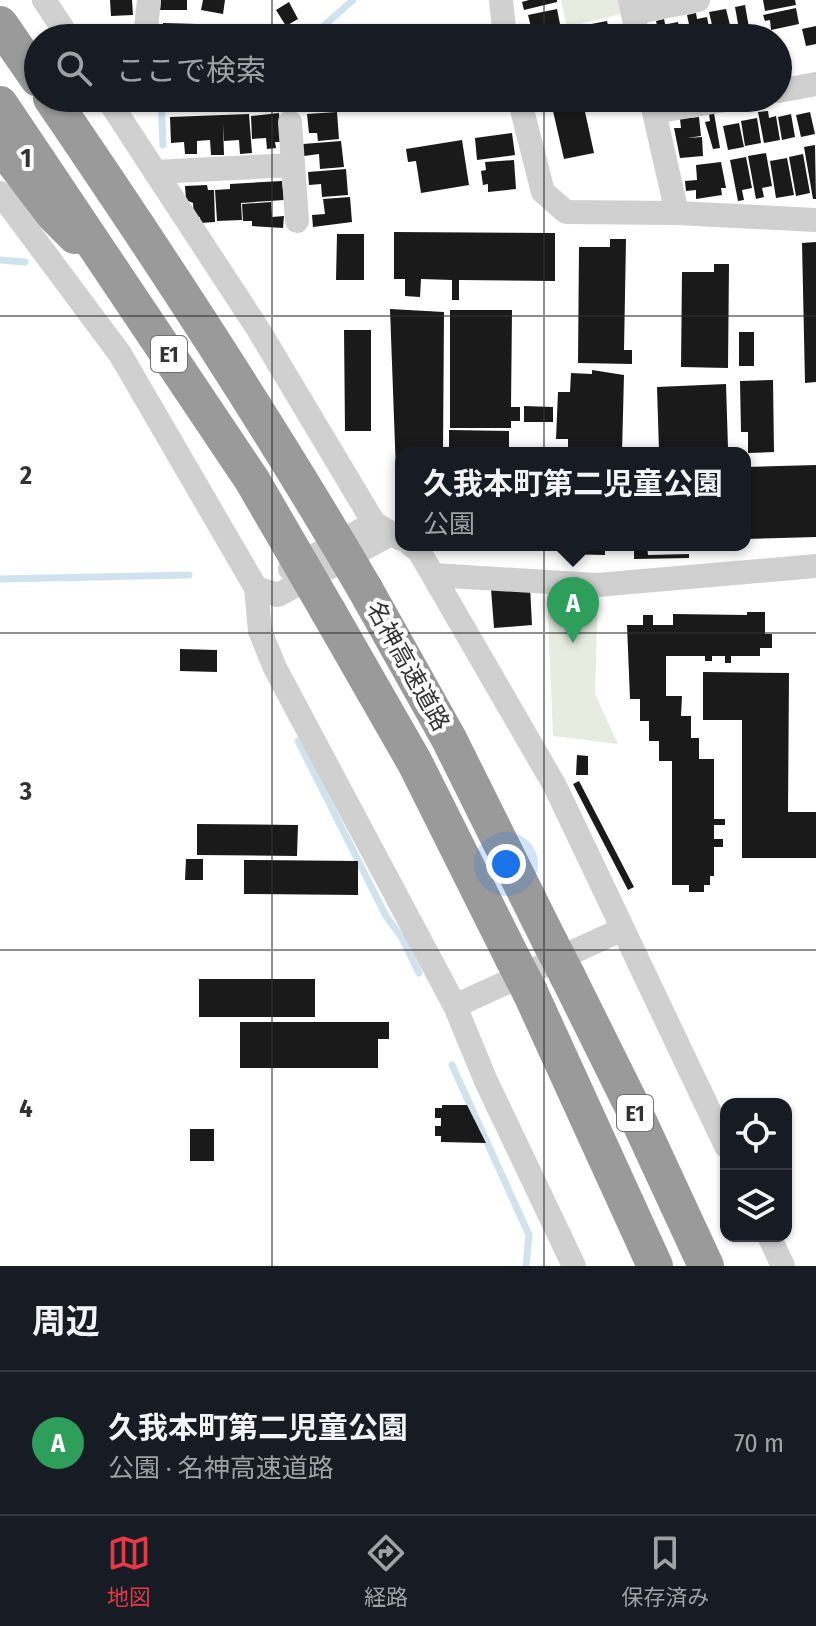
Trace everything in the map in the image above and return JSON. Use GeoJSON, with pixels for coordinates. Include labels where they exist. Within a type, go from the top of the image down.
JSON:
{"type":"FeatureCollection","features":[{"type":"Feature","properties":{"kind":"highway"},"geometry":{"type":"LineString","coordinates":[[0,24],[24,59]]}},
{"type":"Feature","properties":{"kind":"highway","name":"名神高速道路"},"geometry":{"type":"LineString","coordinates":[[0,104],[252,480],[415,763],[530,992],[653,1262]]}},
{"type":"Feature","properties":{"kind":"highway","name":"名神高速道路"},"geometry":{"type":"LineString","coordinates":[[61,112],[152,245],[270,429],[365,589],[449,739],[631,1104],[703,1259]]}},
{"type":"Feature","properties":{"kind":"highway"},"geometry":{"type":"LineString","coordinates":[[0,144],[53,214],[117,275]]}},
{"type":"Feature","properties":{"kind":"street"},"geometry":{"type":"LineString","coordinates":[[44,0],[60,24]]}},
{"type":"Feature","properties":{"kind":"street"},"geometry":{"type":"LineString","coordinates":[[146,24],[149,0]]}},
{"type":"Feature","properties":{"kind":"street"},"geometry":{"type":"LineString","coordinates":[[501,0],[504,24]]}},
{"type":"Feature","properties":{"kind":"street"},"geometry":{"type":"LineString","coordinates":[[632,7],[698,0]]}},
{"type":"Feature","properties":{"kind":"street"},"geometry":{"type":"LineString","coordinates":[[792,88],[816,84]]}},
{"type":"Feature","properties":{"kind":"street"},"geometry":{"type":"LineString","coordinates":[[116,112],[395,535],[278,595],[256,588]]}},
{"type":"Feature","properties":{"kind":"street"},"geometry":{"type":"LineString","coordinates":[[523,112],[543,192],[566,212],[677,213],[816,220]]}},
{"type":"Feature","properties":{"kind":"street"},"geometry":{"type":"LineString","coordinates":[[654,112],[677,213]]}},
{"type":"Feature","properties":{"kind":"street"},"geometry":{"type":"LineString","coordinates":[[290,122],[297,221]]}},
{"type":"Feature","properties":{"kind":"street"},"geometry":{"type":"LineString","coordinates":[[155,172],[293,165]]}},
{"type":"Feature","properties":{"kind":"street"},"geometry":{"type":"LineString","coordinates":[[0,193],[120,354],[256,588],[260,631],[275,668],[455,1006],[486,1081],[574,1266]]}},
{"type":"Feature","properties":{"kind":"street"},"geometry":{"type":"LineString","coordinates":[[419,551],[555,786],[720,1133]]}},
{"type":"Feature","properties":{"kind":"street"},"geometry":{"type":"LineString","coordinates":[[433,575],[597,585],[816,566]]}},
{"type":"Feature","properties":{"kind":"street"},"geometry":{"type":"LineString","coordinates":[[455,1006],[623,929]]}},
{"type":"Feature","properties":{"kind":"street"},"geometry":{"type":"LineString","coordinates":[[772,1242],[783,1266]]}},
{"type":"Feature","properties":{"kind":"shaded area"},"geometry":{"type":"Polygon","coordinates":[[[561,0],[618,0],[621,14],[566,24],[561,0]]]}},
{"type":"Feature","properties":{"kind":"shaded area"},"geometry":{"type":"Polygon","coordinates":[[[547,591],[598,592],[595,694],[618,744],[553,736],[547,591]]]}},
{"type":"Feature","properties":{"kind":"building"},"geometry":{"type":"Polygon","coordinates":[[[110,0],[132,0],[133,15],[111,16],[110,0]]]}},
{"type":"Feature","properties":{"kind":"building"},"geometry":{"type":"Polygon","coordinates":[[[161,0],[187,0],[187,10],[160,10],[161,0]]]}},
{"type":"Feature","properties":{"kind":"building"},"geometry":{"type":"Polygon","coordinates":[[[203,0],[225,0],[223,14],[201,10],[203,0]]]}},
{"type":"Feature","properties":{"kind":"building"},"geometry":{"type":"Polygon","coordinates":[[[763,0],[795,0],[796,5],[765,11],[763,0]]]}},
{"type":"Feature","properties":{"kind":"building"},"geometry":{"type":"Polygon","coordinates":[[[289,2],[298,19],[285,24],[276,10],[289,2]]]}},
{"type":"Feature","properties":{"kind":"building"},"geometry":{"type":"Polygon","coordinates":[[[522,2],[557,2],[524,10],[522,2]]]}},
{"type":"Feature","properties":{"kind":"building"},"geometry":{"type":"Polygon","coordinates":[[[745,5],[748,24],[738,24],[735,7],[745,5]]]}},
{"type":"Feature","properties":{"kind":"building"},"geometry":{"type":"Polygon","coordinates":[[[796,8],[799,24],[770,24],[763,15],[796,8]]]}},
{"type":"Feature","properties":{"kind":"building"},"geometry":{"type":"Polygon","coordinates":[[[557,9],[560,24],[530,24],[528,15],[557,9]]]}},
{"type":"Feature","properties":{"kind":"building"},"geometry":{"type":"Polygon","coordinates":[[[726,9],[730,24],[712,24],[709,12],[726,9]]]}},
{"type":"Feature","properties":{"kind":"building"},"geometry":{"type":"Polygon","coordinates":[[[696,13],[697,19],[707,17],[708,24],[689,24],[687,15],[696,13]]]}},
{"type":"Feature","properties":{"kind":"building"},"geometry":{"type":"Polygon","coordinates":[[[816,26],[816,44],[806,46],[802,29],[816,26]]]}},
{"type":"Feature","properties":{"kind":"building"},"geometry":{"type":"Polygon","coordinates":[[[337,112],[339,139],[318,141],[317,133],[309,133],[307,114],[337,112]]]}},
{"type":"Feature","properties":{"kind":"building"},"geometry":{"type":"Polygon","coordinates":[[[553,112],[585,112],[594,153],[564,159],[553,112]]]}},
{"type":"Feature","properties":{"kind":"building"},"geometry":{"type":"Polygon","coordinates":[[[758,112],[768,112],[769,118],[776,116],[780,140],[764,143],[758,112]]]}},
{"type":"Feature","properties":{"kind":"building"},"geometry":{"type":"Polygon","coordinates":[[[810,112],[815,134],[801,137],[796,115],[810,112]]]}},
{"type":"Feature","properties":{"kind":"building"},"geometry":{"type":"Polygon","coordinates":[[[279,113],[281,142],[275,142],[276,148],[267,149],[266,138],[252,139],[251,116],[279,113]]]}},
{"type":"Feature","properties":{"kind":"building"},"geometry":{"type":"Polygon","coordinates":[[[714,113],[720,148],[713,149],[705,122],[710,121],[709,114],[714,113]]]}},
{"type":"Feature","properties":{"kind":"building"},"geometry":{"type":"Polygon","coordinates":[[[249,114],[252,153],[240,154],[239,140],[224,141],[223,124],[224,155],[211,155],[210,140],[197,141],[197,154],[185,154],[184,142],[171,143],[170,117],[249,114]]]}},
{"type":"Feature","properties":{"kind":"building"},"geometry":{"type":"Polygon","coordinates":[[[791,114],[795,137],[782,140],[778,117],[791,114]]]}},
{"type":"Feature","properties":{"kind":"building"},"geometry":{"type":"Polygon","coordinates":[[[699,117],[701,136],[687,138],[702,137],[703,156],[680,158],[674,128],[681,128],[680,119],[699,117]]]}},
{"type":"Feature","properties":{"kind":"building"},"geometry":{"type":"Polygon","coordinates":[[[757,118],[761,143],[745,146],[741,121],[757,118]]]}},
{"type":"Feature","properties":{"kind":"building"},"geometry":{"type":"Polygon","coordinates":[[[739,123],[744,147],[728,150],[723,126],[739,123]]]}},
{"type":"Feature","properties":{"kind":"building"},"geometry":{"type":"Polygon","coordinates":[[[512,133],[515,155],[477,160],[475,138],[512,133]]]}},
{"type":"Feature","properties":{"kind":"building"},"geometry":{"type":"Polygon","coordinates":[[[462,140],[469,185],[421,193],[416,161],[408,162],[406,149],[462,140]]]}},
{"type":"Feature","properties":{"kind":"building"},"geometry":{"type":"Polygon","coordinates":[[[341,141],[344,167],[320,169],[319,154],[304,156],[303,144],[341,141]]]}},
{"type":"Feature","properties":{"kind":"building"},"geometry":{"type":"Polygon","coordinates":[[[815,145],[816,199],[813,199],[804,147],[815,145]]]}},
{"type":"Feature","properties":{"kind":"building"},"geometry":{"type":"Polygon","coordinates":[[[766,153],[772,186],[762,188],[764,197],[756,199],[748,156],[766,153]]]}},
{"type":"Feature","properties":{"kind":"building"},"geometry":{"type":"Polygon","coordinates":[[[803,154],[810,193],[796,196],[789,157],[803,154]]]}},
{"type":"Feature","properties":{"kind":"building"},"geometry":{"type":"Polygon","coordinates":[[[746,157],[752,188],[742,190],[744,200],[738,201],[730,160],[746,157]]]}},
{"type":"Feature","properties":{"kind":"building"},"geometry":{"type":"Polygon","coordinates":[[[787,158],[794,195],[776,198],[770,161],[787,158]]]}},
{"type":"Feature","properties":{"kind":"building"},"geometry":{"type":"Polygon","coordinates":[[[514,160],[516,189],[488,192],[488,184],[483,185],[481,171],[486,170],[485,162],[514,160]]]}},
{"type":"Feature","properties":{"kind":"building"},"geometry":{"type":"Polygon","coordinates":[[[721,162],[726,188],[721,188],[722,195],[696,199],[696,190],[686,191],[685,181],[697,180],[696,165],[721,162]]]}},
{"type":"Feature","properties":{"kind":"building"},"geometry":{"type":"Polygon","coordinates":[[[346,169],[348,195],[322,197],[321,184],[309,185],[308,172],[346,169]]]}},
{"type":"Feature","properties":{"kind":"building"},"geometry":{"type":"Polygon","coordinates":[[[282,181],[284,200],[241,203],[242,220],[217,221],[215,190],[230,189],[230,184],[282,181]]]}},
{"type":"Feature","properties":{"kind":"building"},"geometry":{"type":"Polygon","coordinates":[[[207,185],[208,190],[214,190],[215,222],[200,223],[200,217],[194,217],[193,203],[186,200],[185,186],[207,185]]]}},
{"type":"Feature","properties":{"kind":"building"},"geometry":{"type":"Polygon","coordinates":[[[350,197],[352,222],[313,227],[312,215],[325,214],[323,199],[350,197]]]}},
{"type":"Feature","properties":{"kind":"building"},"geometry":{"type":"Polygon","coordinates":[[[271,202],[272,217],[284,216],[283,228],[252,226],[252,221],[243,221],[242,204],[271,202]]]}},
{"type":"Feature","properties":{"kind":"building"},"geometry":{"type":"Polygon","coordinates":[[[394,232],[555,233],[555,281],[459,280],[459,300],[452,300],[452,280],[421,279],[420,297],[405,296],[405,279],[394,279],[394,232]]]}},
{"type":"Feature","properties":{"kind":"building"},"geometry":{"type":"Polygon","coordinates":[[[337,234],[364,234],[364,280],[336,280],[337,234]]]}},
{"type":"Feature","properties":{"kind":"building"},"geometry":{"type":"Polygon","coordinates":[[[610,239],[626,239],[624,350],[632,350],[632,364],[578,363],[579,247],[610,247],[610,239]]]}},
{"type":"Feature","properties":{"kind":"building"},"geometry":{"type":"Polygon","coordinates":[[[816,242],[816,382],[805,383],[802,243],[816,242]]]}},
{"type":"Feature","properties":{"kind":"building"},"geometry":{"type":"Polygon","coordinates":[[[714,264],[729,264],[728,368],[681,367],[682,272],[714,272],[714,264]]]}},
{"type":"Feature","properties":{"kind":"building"},"geometry":{"type":"Polygon","coordinates":[[[390,309],[444,312],[443,447],[395,447],[390,309]]]}},
{"type":"Feature","properties":{"kind":"building"},"geometry":{"type":"Polygon","coordinates":[[[450,310],[512,310],[511,407],[520,407],[520,421],[511,421],[511,428],[450,428],[450,310]]]}},
{"type":"Feature","properties":{"kind":"building"},"geometry":{"type":"Polygon","coordinates":[[[344,330],[371,330],[371,431],[345,431],[344,330]]]}},
{"type":"Feature","properties":{"kind":"building"},"geometry":{"type":"Polygon","coordinates":[[[739,332],[754,332],[754,366],[739,366],[739,332]]]}},
{"type":"Feature","properties":{"kind":"building"},"geometry":{"type":"Polygon","coordinates":[[[592,370],[624,375],[622,447],[568,447],[568,439],[556,439],[558,392],[570,392],[571,373],[592,374],[592,370]]]}},
{"type":"Feature","properties":{"kind":"building"},"geometry":{"type":"Polygon","coordinates":[[[773,380],[774,452],[751,453],[751,447],[748,447],[748,432],[741,432],[740,381],[773,380]]]}},
{"type":"Feature","properties":{"kind":"building"},"geometry":{"type":"Polygon","coordinates":[[[726,384],[728,447],[659,447],[657,387],[726,384]]]}},
{"type":"Feature","properties":{"kind":"building"},"geometry":{"type":"Polygon","coordinates":[[[524,406],[553,407],[553,422],[524,422],[524,406]]]}},
{"type":"Feature","properties":{"kind":"building"},"geometry":{"type":"Polygon","coordinates":[[[449,430],[509,431],[509,447],[449,447],[449,430]]]}},
{"type":"Feature","properties":{"kind":"building"},"geometry":{"type":"Polygon","coordinates":[[[816,465],[816,537],[751,539],[751,467],[816,465]]]}},
{"type":"Feature","properties":{"kind":"building"},"geometry":{"type":"Polygon","coordinates":[[[564,551],[605,551],[605,555],[564,554],[564,551]]]}},
{"type":"Feature","properties":{"kind":"building"},"geometry":{"type":"Polygon","coordinates":[[[634,551],[648,551],[648,555],[689,554],[689,558],[634,559],[634,551]]]}},
{"type":"Feature","properties":{"kind":"building"},"geometry":{"type":"Polygon","coordinates":[[[530,586],[532,625],[494,628],[491,589],[530,586]]]}},
{"type":"Feature","properties":{"kind":"building"},"geometry":{"type":"Polygon","coordinates":[[[747,612],[765,612],[765,634],[772,634],[772,648],[760,648],[760,656],[731,656],[731,663],[725,663],[725,656],[712,656],[712,661],[705,661],[705,656],[666,656],[666,696],[682,696],[681,716],[691,716],[691,738],[699,738],[699,759],[714,759],[714,819],[725,819],[725,825],[714,825],[714,839],[723,839],[723,847],[714,847],[714,876],[710,876],[710,885],[704,885],[704,892],[689,892],[689,885],[672,885],[672,761],[659,761],[659,741],[649,741],[649,721],[640,721],[640,699],[630,699],[627,625],[643,625],[643,615],[653,615],[653,625],[673,625],[673,614],[747,615],[747,612]]]}},
{"type":"Feature","properties":{"kind":"building"},"geometry":{"type":"Polygon","coordinates":[[[180,649],[217,650],[217,672],[180,671],[180,649]]]}},
{"type":"Feature","properties":{"kind":"building"},"geometry":{"type":"Polygon","coordinates":[[[703,672],[789,673],[788,812],[816,812],[816,858],[742,858],[742,720],[703,720],[703,672]]]}},
{"type":"Feature","properties":{"kind":"building"},"geometry":{"type":"Polygon","coordinates":[[[577,755],[588,756],[588,775],[576,775],[577,755]]]}},
{"type":"Feature","properties":{"kind":"building"},"geometry":{"type":"Polygon","coordinates":[[[579,781],[634,887],[628,890],[573,784],[579,781]]]}},
{"type":"Feature","properties":{"kind":"building"},"geometry":{"type":"Polygon","coordinates":[[[197,824],[298,825],[297,856],[197,855],[197,824]]]}},
{"type":"Feature","properties":{"kind":"building"},"geometry":{"type":"Polygon","coordinates":[[[186,859],[203,859],[203,880],[185,880],[186,859]]]}},
{"type":"Feature","properties":{"kind":"building"},"geometry":{"type":"Polygon","coordinates":[[[244,860],[358,861],[358,895],[244,894],[244,860]]]}},
{"type":"Feature","properties":{"kind":"building"},"geometry":{"type":"Polygon","coordinates":[[[199,979],[315,979],[315,1017],[199,1017],[199,979]]]}},
{"type":"Feature","properties":{"kind":"building"},"geometry":{"type":"Polygon","coordinates":[[[240,1022],[389,1022],[389,1039],[378,1039],[378,1068],[240,1068],[240,1022]]]}},
{"type":"Feature","properties":{"kind":"building"},"geometry":{"type":"Polygon","coordinates":[[[442,1105],[467,1105],[486,1143],[441,1142],[441,1136],[435,1136],[435,1126],[441,1126],[441,1118],[435,1118],[435,1108],[442,1108],[442,1105]]]}},
{"type":"Feature","properties":{"kind":"building"},"geometry":{"type":"Polygon","coordinates":[[[190,1129],[214,1129],[214,1161],[190,1161],[190,1129]]]}},
{"type":"Feature","properties":{"kind":"waterway"},"geometry":{"type":"LineString","coordinates":[[326,24],[353,0]]}},
{"type":"Feature","properties":{"kind":"waterway"},"geometry":{"type":"LineString","coordinates":[[162,112],[163,145]]}},
{"type":"Feature","properties":{"kind":"waterway"},"geometry":{"type":"LineString","coordinates":[[0,260],[25,262]]}},
{"type":"Feature","properties":{"kind":"waterway"},"geometry":{"type":"LineString","coordinates":[[0,579],[189,575]]}},
{"type":"Feature","properties":{"kind":"waterway"},"geometry":{"type":"LineString","coordinates":[[298,741],[386,916],[402,938],[419,973]]}},
{"type":"Feature","properties":{"kind":"waterway"},"geometry":{"type":"LineString","coordinates":[[452,1065],[529,1235],[526,1266]]}},
{"type":"Feature","properties":{"kind":"place","name":"久我本町第二児童公園"},"geometry":{"type":"Point","coordinates":[573,643]}}]}
